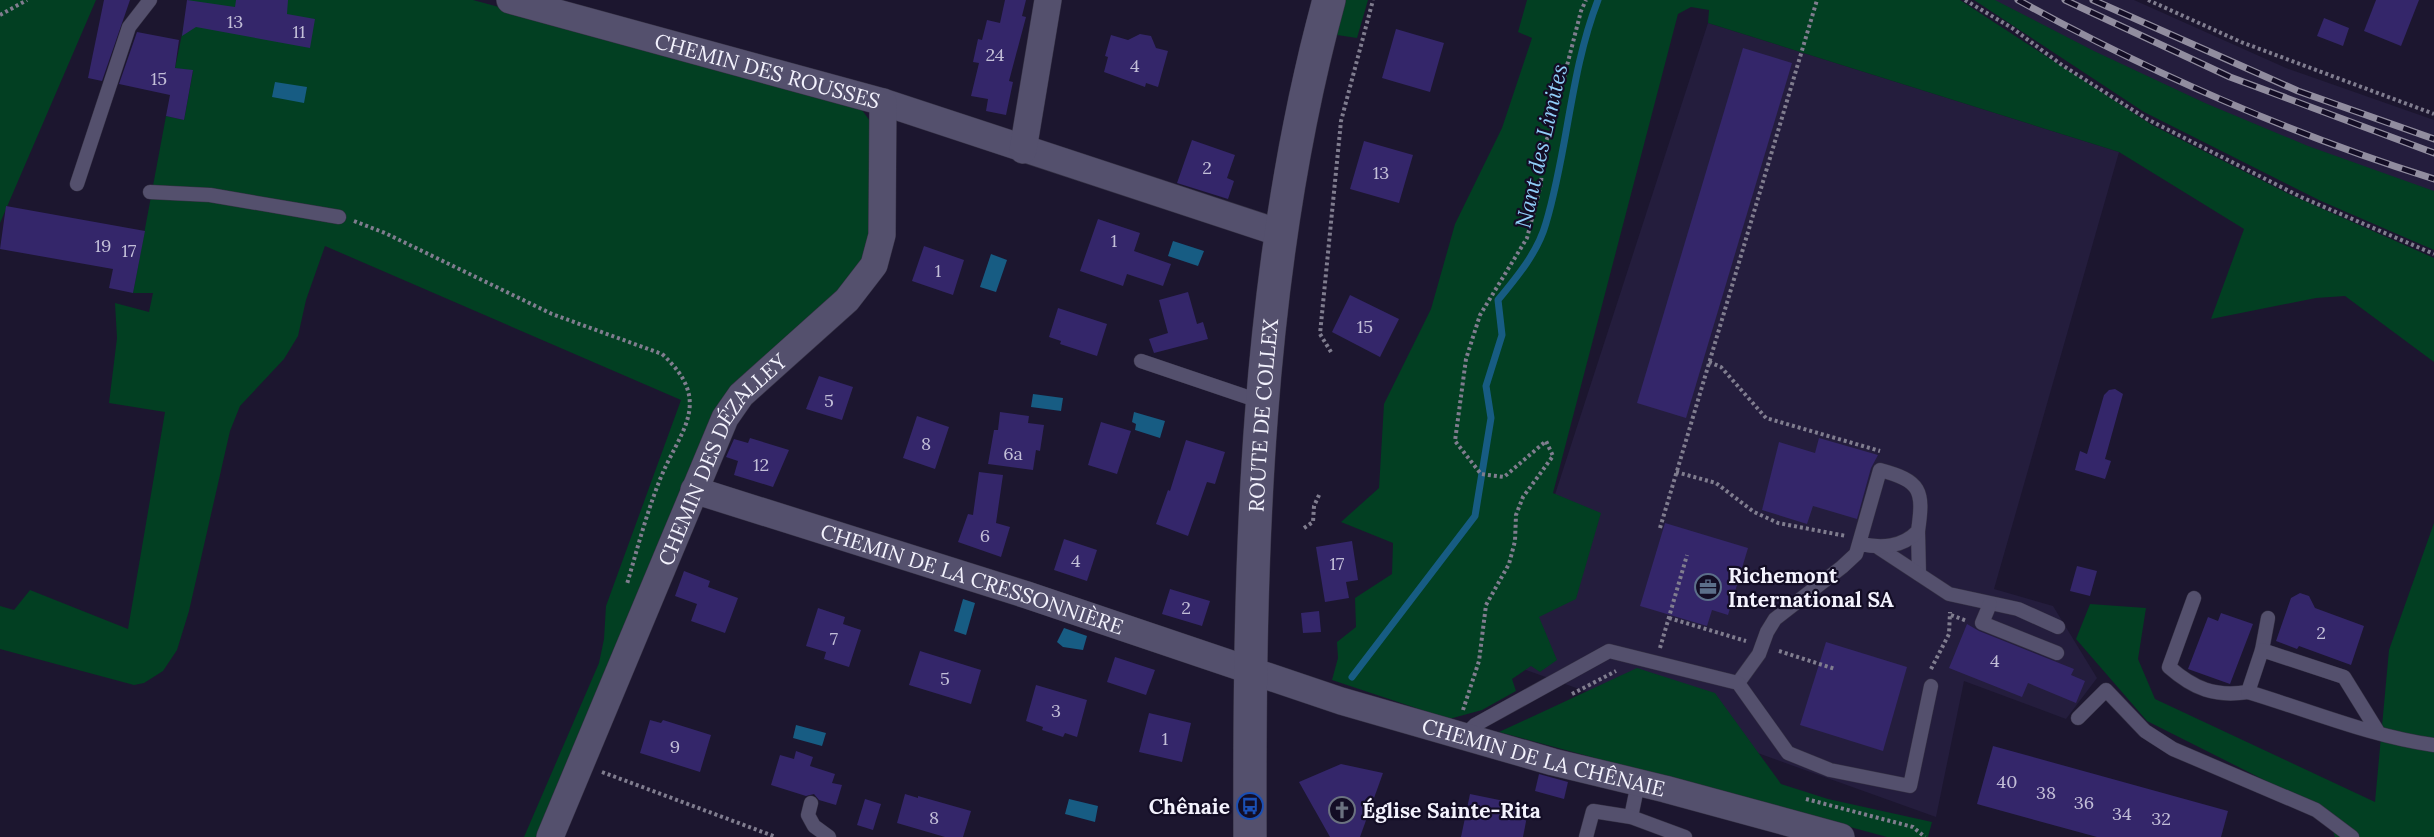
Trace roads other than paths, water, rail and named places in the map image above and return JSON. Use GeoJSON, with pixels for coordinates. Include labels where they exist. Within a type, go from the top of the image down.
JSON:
{"type":"FeatureCollection","features":[{"type":"Feature","properties":{"kind":"street","name":"CHEMIN DES ROUSSES"},"geometry":{"type":"LineString","coordinates":[[510,0],[883,102],[1280,233]]}},
{"type":"Feature","properties":{"kind":"street"},"geometry":{"type":"LineString","coordinates":[[1023,150],[1048,0]]}},
{"type":"Feature","properties":{"kind":"street","name":"ROUTE DE COLLEX"},"geometry":{"type":"LineString","coordinates":[[1250,837],[1250,671],[1255,527],[1264,402],[1280,233],[1300,119],[1329,0]]}},
{"type":"Feature","properties":{"kind":"street","name":"CHEMIN DES DÉZALLEY"},"geometry":{"type":"LineString","coordinates":[[550,837],[716,437],[741,395],[847,300],[874,265],[882,235],[883,102]]}},
{"type":"Feature","properties":{"kind":"street","name":"CHEMIN DE LA CRESSONNIÈRE"},"geometry":{"type":"LineString","coordinates":[[694,490],[1027,595],[1250,671]]}},
{"type":"Feature","properties":{"kind":"street","name":"CHEMIN DE LA CHÊNAIE"},"geometry":{"type":"LineString","coordinates":[[1250,671],[1463,723],[1638,783],[1840,837]]}},
{"type":"Feature","properties":{"kind":"lane"},"geometry":{"type":"LineString","coordinates":[[77,184],[129,27],[150,0]]}},
{"type":"Feature","properties":{"kind":"lane"},"geometry":{"type":"LineString","coordinates":[[150,192],[210,195],[339,217]]}},
{"type":"Feature","properties":{"kind":"lane"},"geometry":{"type":"LineString","coordinates":[[1141,362],[1264,402]]}},
{"type":"Feature","properties":{"kind":"lane"},"geometry":{"type":"LineString","coordinates":[[1738,683],[1759,654],[1767,632],[1775,619],[1856,554],[1880,470],[1905,477],[1916,486],[1922,506],[1918,531],[1919,574]]}},
{"type":"Feature","properties":{"kind":"lane"},"geometry":{"type":"LineString","coordinates":[[1879,548],[1902,543],[1918,531]]}},
{"type":"Feature","properties":{"kind":"lane"},"geometry":{"type":"LineString","coordinates":[[1860,542],[1879,548],[1949,594],[2034,614],[2058,627]]}},
{"type":"Feature","properties":{"kind":"lane"},"geometry":{"type":"LineString","coordinates":[[2194,597],[2169,667],[2200,690],[2231,695],[2248,692],[2378,732],[2434,745]]}},
{"type":"Feature","properties":{"kind":"lane"},"geometry":{"type":"LineString","coordinates":[[1990,604],[1982,623],[2057,653]]}},
{"type":"Feature","properties":{"kind":"lane"},"geometry":{"type":"LineString","coordinates":[[2248,692],[2262,650],[2268,618]]}},
{"type":"Feature","properties":{"kind":"lane"},"geometry":{"type":"LineString","coordinates":[[2262,650],[2344,677],[2378,732]]}},
{"type":"Feature","properties":{"kind":"lane"},"geometry":{"type":"LineString","coordinates":[[1463,723],[1475,725],[1609,651],[1738,683],[1788,753],[1830,770],[1910,786],[1931,686]]}},
{"type":"Feature","properties":{"kind":"lane"},"geometry":{"type":"LineString","coordinates":[[2078,718],[2106,690],[2145,731],[2173,749],[2316,810],[2352,837]]}},
{"type":"Feature","properties":{"kind":"lane"},"geometry":{"type":"LineString","coordinates":[[1631,817],[1638,783]]}},
{"type":"Feature","properties":{"kind":"lane"},"geometry":{"type":"LineString","coordinates":[[811,803],[808,815],[814,825],[829,837]]}},
{"type":"Feature","properties":{"kind":"lane","name":"CHEMIN DE LA CHÊNAIE"},"geometry":{"type":"LineString","coordinates":[[1586,837],[1593,811],[1631,817],[1685,837]]}},
{"type":"Feature","properties":{"kind":"water"},"geometry":{"type":"Polygon","coordinates":[[[275,82],[307,87],[304,103],[272,97],[275,82]]]}},
{"type":"Feature","properties":{"kind":"water"},"geometry":{"type":"Polygon","coordinates":[[[1173,241],[1204,251],[1198,266],[1168,256],[1173,241]]]}},
{"type":"Feature","properties":{"kind":"water"},"geometry":{"type":"Polygon","coordinates":[[[991,254],[1007,260],[996,292],[980,287],[991,254]]]}},
{"type":"Feature","properties":{"kind":"water"},"geometry":{"type":"Polygon","coordinates":[[[1033,394],[1063,398],[1061,411],[1031,407],[1033,394]]]}},
{"type":"Feature","properties":{"kind":"water"},"geometry":{"type":"Polygon","coordinates":[[[1134,412],[1165,421],[1160,438],[1135,430],[1136,424],[1132,422],[1134,412]]]}},
{"type":"Feature","properties":{"kind":"water"},"geometry":{"type":"Polygon","coordinates":[[[963,599],[975,603],[966,635],[954,631],[963,599]]]}},
{"type":"Feature","properties":{"kind":"water"},"geometry":{"type":"Polygon","coordinates":[[[1064,628],[1087,636],[1083,650],[1063,647],[1057,642],[1064,628]]]}},
{"type":"Feature","properties":{"kind":"water"},"geometry":{"type":"Polygon","coordinates":[[[796,725],[826,733],[822,746],[793,738],[796,725]]]}},
{"type":"Feature","properties":{"kind":"water"},"geometry":{"type":"Polygon","coordinates":[[[1069,799],[1098,806],[1095,822],[1065,814],[1069,799]]]}},
{"type":"Feature","properties":{"kind":"waterway","name":"Nant des Limites"},"geometry":{"type":"LineString","coordinates":[[1352,677],[1475,516],[1491,418],[1486,386],[1502,335],[1498,300],[1532,254],[1546,223],[1581,55],[1598,0]]}},
{"type":"Feature","properties":{"kind":"railway"},"geometry":{"type":"LineString","coordinates":[[2018,0],[2118,52],[2221,100],[2327,142],[2434,179]]}},
{"type":"Feature","properties":{"kind":"railway"},"geometry":{"type":"LineString","coordinates":[[2065,0],[2230,77],[2434,153]]}},
{"type":"Feature","properties":{"kind":"railway"},"geometry":{"type":"LineString","coordinates":[[2093,0],[2298,91],[2434,139]]}},
{"type":"Feature","properties":{"kind":"place","name":"Richemont International SA"},"geometry":{"type":"Point","coordinates":[1708,587]}},
{"type":"Feature","properties":{"kind":"place","name":"Chênaie"},"geometry":{"type":"Point","coordinates":[1250,806]}},
{"type":"Feature","properties":{"kind":"place","name":"Église Sainte-Rita"},"geometry":{"type":"Point","coordinates":[1342,810]}}]}
